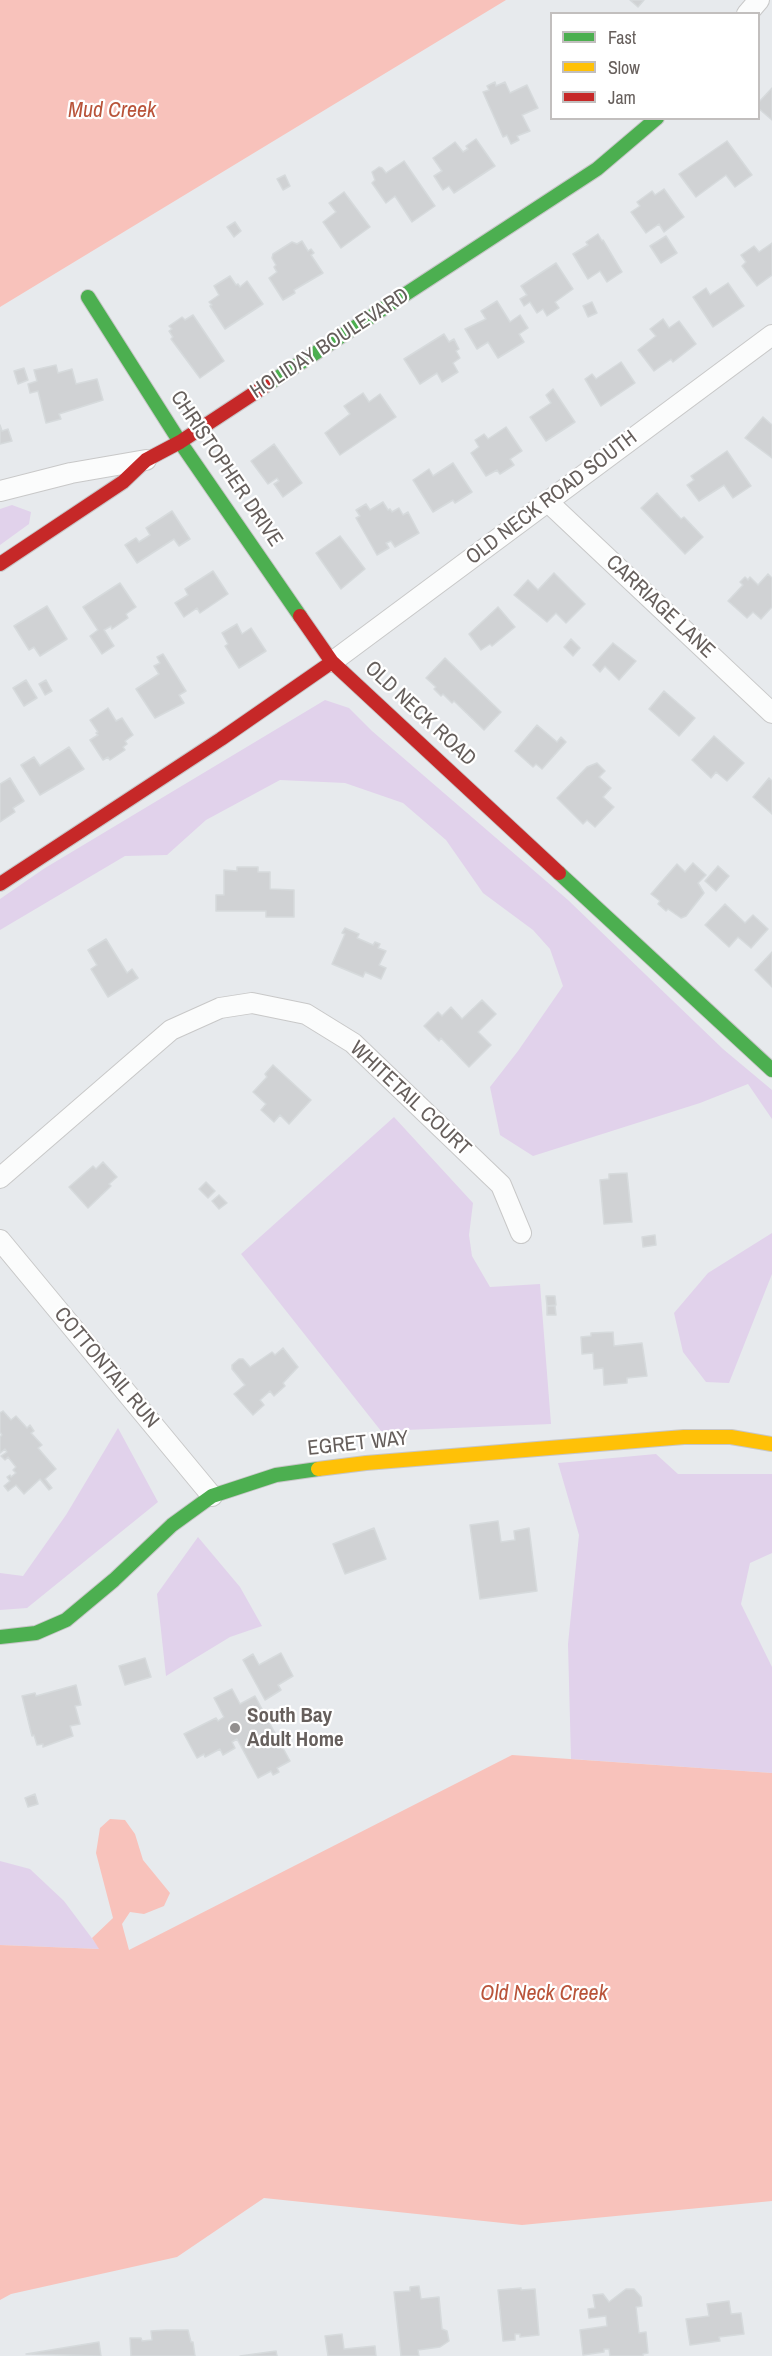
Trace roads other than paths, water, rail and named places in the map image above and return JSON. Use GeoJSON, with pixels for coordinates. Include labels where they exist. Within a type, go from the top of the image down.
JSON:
{"type":"FeatureCollection","features":[{"type":"Feature","properties":{"kind":"street"},"geometry":{"type":"LineString","coordinates":[[749,12],[759,0]]}},
{"type":"Feature","properties":{"kind":"street","name":"HOLIDAY BOULEVARD"},"geometry":{"type":"LineString","coordinates":[[0,564],[123,482],[146,460],[180,442],[597,169],[655,120]]}},
{"type":"Feature","properties":{"kind":"street","name":"CHRISTOPHER DRIVE"},"geometry":{"type":"LineString","coordinates":[[88,297],[180,442],[332,662]]}},
{"type":"Feature","properties":{"kind":"street","name":"OLD NECK ROAD SOUTH"},"geometry":{"type":"LineString","coordinates":[[332,662],[547,501],[770,340]]}},
{"type":"Feature","properties":{"kind":"street"},"geometry":{"type":"LineString","coordinates":[[0,491],[71,472],[146,460]]}},
{"type":"Feature","properties":{"kind":"street","name":"CARRIAGE LANE"},"geometry":{"type":"LineString","coordinates":[[547,501],[772,713]]}},
{"type":"Feature","properties":{"kind":"street","name":"OLD NECK ROAD"},"geometry":{"type":"LineString","coordinates":[[0,884],[211,746],[332,662],[772,1070]]}},
{"type":"Feature","properties":{"kind":"street","name":"WHITETAIL COURT"},"geometry":{"type":"LineString","coordinates":[[0,1178],[171,1030],[220,1008],[252,1003],[306,1014],[353,1043],[501,1185],[521,1233]]}},
{"type":"Feature","properties":{"kind":"street","name":"COTTONTAIL RUN"},"geometry":{"type":"LineString","coordinates":[[0,1240],[212,1496]]}},
{"type":"Feature","properties":{"kind":"street","name":"EGRET WAY"},"geometry":{"type":"LineString","coordinates":[[0,1637],[36,1633],[66,1620],[121,1574],[172,1525],[212,1496],[276,1475],[366,1462],[684,1437],[731,1437],[772,1444]]}},
{"type":"Feature","properties":{"kind":"water","name":"Mud Creek"},"geometry":{"type":"Polygon","coordinates":[[[0,0],[506,0],[0,307],[0,0]]]}},
{"type":"Feature","properties":{"kind":"water","name":"Old Neck Creek"},"geometry":{"type":"Polygon","coordinates":[[[512,1755],[772,1773],[772,2201],[522,2225],[264,2198],[177,2257],[11,2294],[0,2300],[0,1945],[99,1949],[92,1938],[113,1918],[96,1853],[100,1828],[110,1819],[125,1820],[135,1834],[143,1860],[170,1893],[164,1906],[144,1914],[130,1912],[122,1924],[129,1950],[512,1755]]]}},
{"type":"Feature","properties":{"kind":"place","name":"South Bay Adult Home"},"geometry":{"type":"Point","coordinates":[235,1728]}}]}
